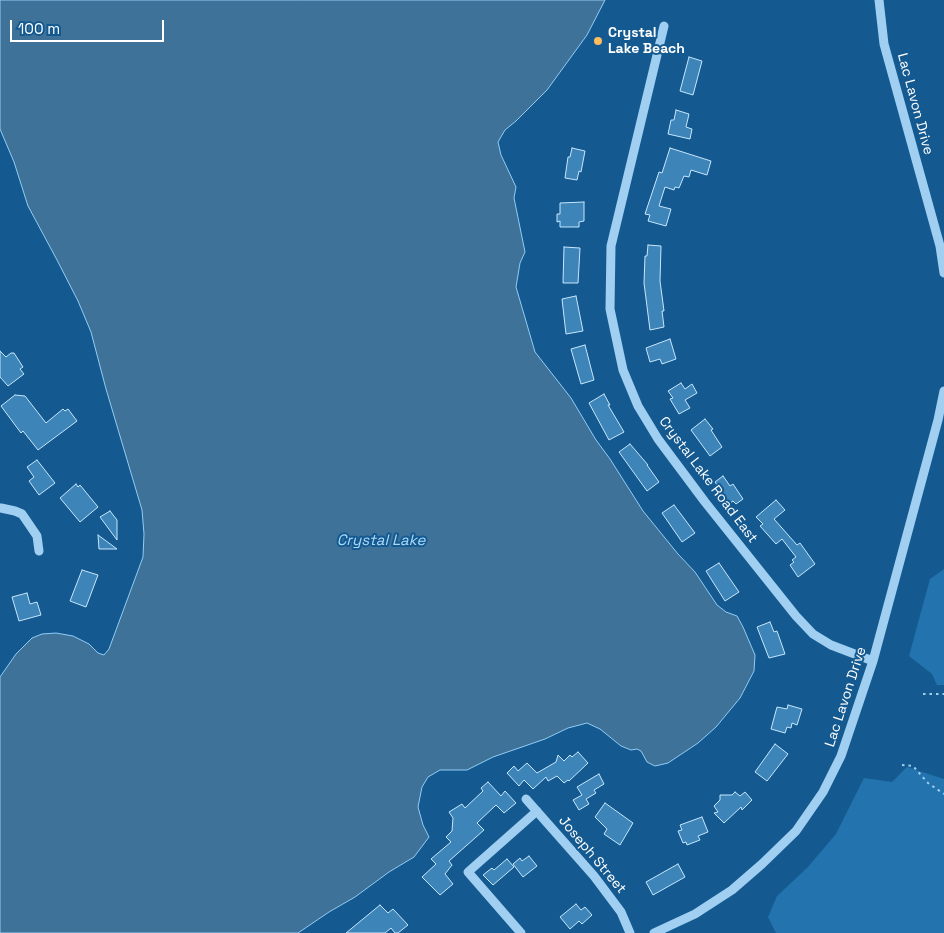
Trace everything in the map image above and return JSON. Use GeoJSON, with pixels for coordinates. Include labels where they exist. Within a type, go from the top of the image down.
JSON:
{"type":"FeatureCollection","features":[{"type":"Feature","properties":{"kind":"street","name":"Lac Lavon Drive"},"geometry":{"type":"LineString","coordinates":[[879,0],[884,44],[940,246],[944,273]]}},
{"type":"Feature","properties":{"kind":"street","name":"Crystal Lake Road East"},"geometry":{"type":"LineString","coordinates":[[664,26],[611,246],[610,309],[623,370],[638,406],[658,439],[705,502],[796,616],[813,634],[831,645],[873,661]]}},
{"type":"Feature","properties":{"kind":"street","name":"Lac Lavon Drive"},"geometry":{"type":"LineString","coordinates":[[654,933],[695,914],[732,890],[796,831],[822,792],[841,756],[873,661],[938,420],[944,391]]}},
{"type":"Feature","properties":{"kind":"street"},"geometry":{"type":"LineString","coordinates":[[0,498],[0,509],[22,514],[37,536],[39,551]]}},
{"type":"Feature","properties":{"kind":"street","name":"Joseph Street"},"geometry":{"type":"LineString","coordinates":[[526,799],[594,876],[621,912],[630,933]]}},
{"type":"Feature","properties":{"kind":"street"},"geometry":{"type":"LineString","coordinates":[[521,933],[468,872],[537,811]]}},
{"type":"Feature","properties":{"kind":"path"},"geometry":{"type":"LineString","coordinates":[[923,694],[944,694]]}},
{"type":"Feature","properties":{"kind":"path"},"geometry":{"type":"LineString","coordinates":[[902,765],[913,766],[928,783],[944,794]]}},
{"type":"Feature","properties":{"kind":"shaded area"},"geometry":{"type":"Polygon","coordinates":[[[944,569],[944,685],[937,685],[932,674],[909,656],[930,579],[944,569]]]}},
{"type":"Feature","properties":{"kind":"shaded area"},"geometry":{"type":"Polygon","coordinates":[[[907,767],[944,779],[944,933],[776,933],[768,917],[777,896],[807,868],[836,834],[864,778],[892,782],[907,767]]]}},
{"type":"Feature","properties":{"kind":"water","name":"Crystal Lake"},"geometry":{"type":"Polygon","coordinates":[[[0,0],[605,0],[587,35],[547,90],[505,130],[498,142],[501,155],[516,187],[514,198],[525,252],[520,263],[516,287],[535,352],[571,398],[643,511],[695,572],[717,605],[726,612],[737,616],[743,627],[755,655],[754,671],[740,698],[716,727],[698,743],[668,763],[655,766],[647,762],[641,751],[621,746],[600,729],[587,723],[568,728],[545,739],[493,757],[467,770],[440,770],[428,777],[422,787],[418,807],[423,825],[429,837],[414,857],[298,933],[0,933],[0,677],[16,654],[32,638],[42,634],[56,633],[73,636],[89,644],[98,653],[104,655],[109,649],[143,557],[144,534],[142,510],[91,332],[78,301],[28,206],[14,162],[0,129],[0,0]]]}},
{"type":"Feature","properties":{"kind":"building"},"geometry":{"type":"Polygon","coordinates":[[[689,57],[702,61],[693,95],[680,91],[689,57]]]}},
{"type":"Feature","properties":{"kind":"building"},"geometry":{"type":"Polygon","coordinates":[[[676,110],[689,114],[686,127],[692,129],[690,139],[668,134],[671,120],[674,120],[676,110]]]}},
{"type":"Feature","properties":{"kind":"building"},"geometry":{"type":"Polygon","coordinates":[[[572,148],[585,151],[581,172],[579,171],[577,180],[565,178],[568,157],[570,157],[572,148]]]}},
{"type":"Feature","properties":{"kind":"building"},"geometry":{"type":"Polygon","coordinates":[[[670,148],[711,161],[707,175],[691,170],[689,177],[684,176],[679,188],[675,187],[674,190],[665,187],[659,206],[671,209],[666,226],[648,221],[650,215],[645,214],[659,172],[662,173],[670,148]]]}},
{"type":"Feature","properties":{"kind":"building"},"geometry":{"type":"Polygon","coordinates":[[[584,202],[584,221],[579,222],[579,227],[560,227],[560,221],[557,222],[557,214],[560,214],[560,203],[584,202]]]}},
{"type":"Feature","properties":{"kind":"building"},"geometry":{"type":"Polygon","coordinates":[[[648,245],[661,246],[660,281],[664,311],[662,311],[664,327],[650,330],[644,283],[645,256],[647,256],[648,245]]]}},
{"type":"Feature","properties":{"kind":"building"},"geometry":{"type":"Polygon","coordinates":[[[564,247],[580,248],[578,283],[563,283],[564,247]]]}},
{"type":"Feature","properties":{"kind":"building"},"geometry":{"type":"Polygon","coordinates":[[[576,296],[583,331],[566,334],[562,299],[576,296]]]}},
{"type":"Feature","properties":{"kind":"building"},"geometry":{"type":"Polygon","coordinates":[[[670,339],[676,359],[662,364],[660,359],[650,362],[646,348],[670,339]]]}},
{"type":"Feature","properties":{"kind":"building"},"geometry":{"type":"Polygon","coordinates":[[[585,345],[594,380],[581,384],[571,349],[585,345]]]}},
{"type":"Feature","properties":{"kind":"building"},"geometry":{"type":"Polygon","coordinates":[[[0,351],[6,357],[14,353],[23,367],[20,369],[24,374],[8,386],[0,377],[0,351]]]}},
{"type":"Feature","properties":{"kind":"building"},"geometry":{"type":"Polygon","coordinates":[[[681,383],[685,389],[692,384],[697,393],[685,400],[690,408],[679,414],[670,399],[673,398],[668,391],[681,383]]]}},
{"type":"Feature","properties":{"kind":"building"},"geometry":{"type":"Polygon","coordinates":[[[604,394],[610,405],[608,405],[624,432],[609,440],[589,403],[604,394]]]}},
{"type":"Feature","properties":{"kind":"building"},"geometry":{"type":"Polygon","coordinates":[[[15,395],[25,396],[46,423],[63,409],[65,411],[68,409],[77,421],[38,450],[23,431],[21,433],[1,406],[15,395]]]}},
{"type":"Feature","properties":{"kind":"building"},"geometry":{"type":"Polygon","coordinates":[[[705,419],[713,429],[711,430],[722,447],[710,456],[691,430],[705,419]]]}},
{"type":"Feature","properties":{"kind":"building"},"geometry":{"type":"Polygon","coordinates":[[[630,444],[648,465],[659,482],[647,491],[619,452],[630,444]]]}},
{"type":"Feature","properties":{"kind":"building"},"geometry":{"type":"Polygon","coordinates":[[[37,460],[55,483],[39,495],[29,481],[34,477],[27,467],[37,460]]]}},
{"type":"Feature","properties":{"kind":"building"},"geometry":{"type":"Polygon","coordinates":[[[723,476],[730,486],[733,484],[743,499],[736,504],[733,501],[729,504],[715,482],[723,476]]]}},
{"type":"Feature","properties":{"kind":"building"},"geometry":{"type":"Polygon","coordinates":[[[76,484],[78,487],[80,485],[98,507],[80,522],[60,498],[76,484]]]}},
{"type":"Feature","properties":{"kind":"building"},"geometry":{"type":"Polygon","coordinates":[[[776,500],[785,510],[774,519],[797,545],[800,543],[815,564],[798,577],[790,565],[796,557],[782,539],[776,544],[760,526],[763,524],[756,517],[776,500]]]}},
{"type":"Feature","properties":{"kind":"building"},"geometry":{"type":"Polygon","coordinates":[[[674,505],[695,533],[682,542],[662,513],[674,505]]]}},
{"type":"Feature","properties":{"kind":"building"},"geometry":{"type":"Polygon","coordinates":[[[110,511],[117,520],[117,540],[100,517],[110,511]]]}},
{"type":"Feature","properties":{"kind":"building"},"geometry":{"type":"Polygon","coordinates":[[[98,535],[117,549],[99,549],[98,535]]]}},
{"type":"Feature","properties":{"kind":"building"},"geometry":{"type":"Polygon","coordinates":[[[719,563],[739,592],[725,601],[706,571],[719,563]]]}},
{"type":"Feature","properties":{"kind":"building"},"geometry":{"type":"Polygon","coordinates":[[[82,570],[98,575],[86,607],[70,601],[82,570]]]}},
{"type":"Feature","properties":{"kind":"building"},"geometry":{"type":"Polygon","coordinates":[[[27,593],[30,604],[37,602],[41,615],[19,621],[12,597],[27,593]]]}},
{"type":"Feature","properties":{"kind":"building"},"geometry":{"type":"Polygon","coordinates":[[[770,622],[774,632],[777,631],[785,654],[769,658],[757,627],[770,622]]]}},
{"type":"Feature","properties":{"kind":"building"},"geometry":{"type":"Polygon","coordinates":[[[788,705],[802,709],[797,725],[792,723],[791,728],[787,727],[785,733],[771,729],[777,707],[787,709],[788,705]]]}},
{"type":"Feature","properties":{"kind":"building"},"geometry":{"type":"Polygon","coordinates":[[[775,744],[788,754],[767,781],[755,772],[775,744]]]}},
{"type":"Feature","properties":{"kind":"building"},"geometry":{"type":"Polygon","coordinates":[[[578,752],[588,763],[569,781],[564,783],[557,776],[548,781],[546,777],[533,789],[524,780],[519,786],[507,773],[514,766],[518,771],[527,763],[537,773],[556,762],[558,755],[564,761],[570,755],[572,757],[578,752]]]}},
{"type":"Feature","properties":{"kind":"building"},"geometry":{"type":"Polygon","coordinates":[[[599,774],[604,784],[594,790],[596,793],[586,799],[589,804],[579,810],[573,800],[582,795],[577,787],[599,774]]]}},
{"type":"Feature","properties":{"kind":"building"},"geometry":{"type":"Polygon","coordinates":[[[488,782],[501,796],[505,791],[516,803],[504,813],[496,805],[477,823],[484,830],[449,861],[452,865],[445,874],[453,884],[440,895],[422,877],[436,864],[431,859],[451,842],[446,837],[452,831],[453,818],[449,812],[462,804],[465,808],[483,791],[481,788],[488,782]]]}},
{"type":"Feature","properties":{"kind":"building"},"geometry":{"type":"Polygon","coordinates":[[[735,792],[740,796],[745,792],[752,800],[742,810],[741,807],[724,823],[714,813],[718,812],[714,806],[720,800],[720,795],[732,795],[735,792]]]}},
{"type":"Feature","properties":{"kind":"building"},"geometry":{"type":"Polygon","coordinates":[[[605,803],[633,823],[620,845],[604,834],[607,829],[595,817],[605,803]]]}},
{"type":"Feature","properties":{"kind":"building"},"geometry":{"type":"Polygon","coordinates":[[[702,817],[708,832],[698,836],[700,840],[687,845],[686,842],[683,843],[678,831],[682,830],[680,825],[702,817]]]}},
{"type":"Feature","properties":{"kind":"building"},"geometry":{"type":"Polygon","coordinates":[[[529,856],[537,866],[523,877],[513,864],[520,858],[522,861],[529,856]]]}},
{"type":"Feature","properties":{"kind":"building"},"geometry":{"type":"Polygon","coordinates":[[[507,859],[514,867],[493,885],[483,875],[492,868],[494,870],[507,859]]]}},
{"type":"Feature","properties":{"kind":"building"},"geometry":{"type":"Polygon","coordinates":[[[678,864],[685,877],[653,895],[646,882],[678,864]]]}},
{"type":"Feature","properties":{"kind":"building"},"geometry":{"type":"Polygon","coordinates":[[[576,904],[581,910],[585,907],[592,915],[582,924],[579,921],[570,929],[560,917],[576,904]]]}},
{"type":"Feature","properties":{"kind":"building"},"geometry":{"type":"Polygon","coordinates":[[[380,905],[388,913],[393,909],[408,925],[398,933],[395,933],[391,928],[385,933],[346,933],[380,905]]]}},
{"type":"Feature","properties":{"kind":"place","name":"Crystal Lake Beach"},"geometry":{"type":"Point","coordinates":[598,41]}}]}
